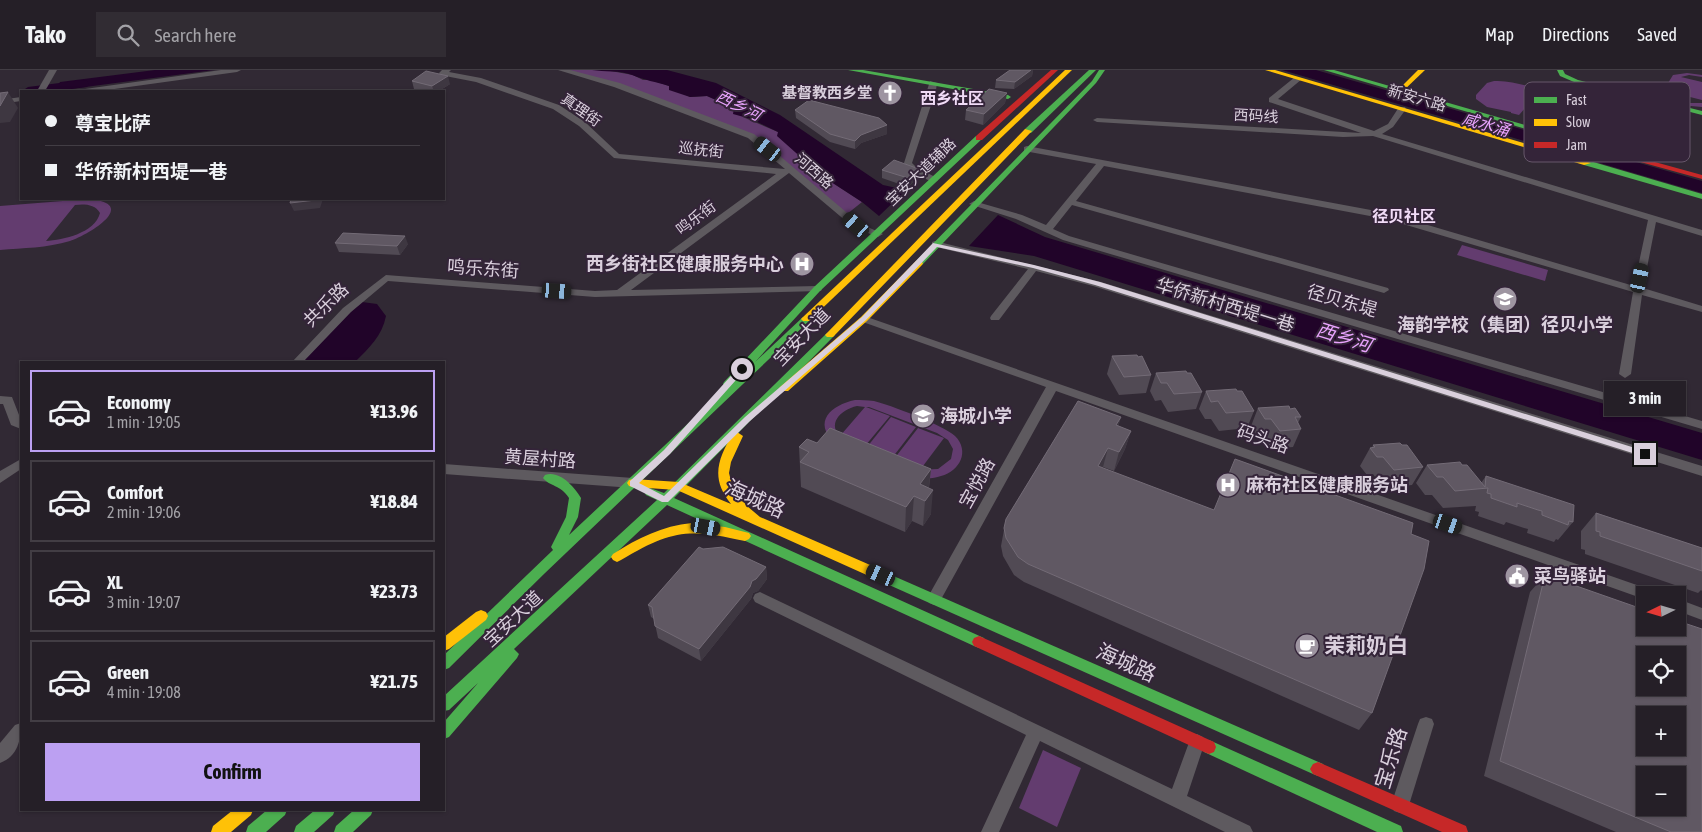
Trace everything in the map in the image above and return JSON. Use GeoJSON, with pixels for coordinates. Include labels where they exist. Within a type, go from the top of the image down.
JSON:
{"type":"FeatureCollection","features":[{"type":"Feature","properties":{"kind":"main road"},"geometry":{"type":"LineString","coordinates":[[851,70],[933,82],[1022,99]]}},
{"type":"Feature","properties":{"kind":"main road","name":"宝安大道辅路"},"geometry":{"type":"LineString","coordinates":[[667,452],[766,341],[817,289],[1055,70]]}},
{"type":"Feature","properties":{"kind":"main road","name":"宝安大道"},"geometry":{"type":"LineString","coordinates":[[445,663],[540,570],[1069,70]]}},
{"type":"Feature","properties":{"kind":"main road","name":"宝安大道"},"geometry":{"type":"LineString","coordinates":[[445,705],[665,500],[748,419],[1003,155],[1093,70]]}},
{"type":"Feature","properties":{"kind":"main road"},"geometry":{"type":"LineString","coordinates":[[755,520],[728,497],[722,480],[723,470],[731,446],[748,419],[864,319],[1088,88],[1102,70]]}},
{"type":"Feature","properties":{"kind":"main road","name":"新安六路"},"geometry":{"type":"LineString","coordinates":[[1268,70],[1524,145]]}},
{"type":"Feature","properties":{"kind":"main road","name":"新安六路"},"geometry":{"type":"LineString","coordinates":[[1327,70],[1524,126]]}},
{"type":"Feature","properties":{"kind":"main road"},"geometry":{"type":"LineString","coordinates":[[1400,91],[1422,70]]}},
{"type":"Feature","properties":{"kind":"main road"},"geometry":{"type":"LineString","coordinates":[[1561,72],[1580,82]]}},
{"type":"Feature","properties":{"kind":"main road"},"geometry":{"type":"LineString","coordinates":[[953,180],[966,150]]}},
{"type":"Feature","properties":{"kind":"main road"},"geometry":{"type":"LineString","coordinates":[[990,188],[1003,155]]}},
{"type":"Feature","properties":{"kind":"main road","name":"新安六路"},"geometry":{"type":"LineString","coordinates":[[1581,162],[1702,198]]}},
{"type":"Feature","properties":{"kind":"main road","name":"新安六路"},"geometry":{"type":"LineString","coordinates":[[1649,162],[1702,177]]}},
{"type":"Feature","properties":{"kind":"main road"},"geometry":{"type":"LineString","coordinates":[[549,478],[558,481],[573,492],[575,498],[575,506],[566,530],[549,562]]}},
{"type":"Feature","properties":{"kind":"main road","name":"海城路"},"geometry":{"type":"LineString","coordinates":[[633,483],[679,486],[1460,832]]}},
{"type":"Feature","properties":{"kind":"main road","name":"海城路"},"geometry":{"type":"LineString","coordinates":[[633,483],[665,500],[1395,832]]}},
{"type":"Feature","properties":{"kind":"main road"},"geometry":{"type":"LineString","coordinates":[[445,731],[561,598],[636,545],[667,530],[692,526],[718,529],[745,536]]}},
{"type":"Feature","properties":{"kind":"main road"},"geometry":{"type":"LineString","coordinates":[[445,644],[540,570]]}},
{"type":"Feature","properties":{"kind":"main road"},"geometry":{"type":"LineString","coordinates":[[219,832],[244,811]]}},
{"type":"Feature","properties":{"kind":"main road"},"geometry":{"type":"LineString","coordinates":[[254,832],[278,811]]}},
{"type":"Feature","properties":{"kind":"main road"},"geometry":{"type":"LineString","coordinates":[[302,832],[326,811]]}},
{"type":"Feature","properties":{"kind":"main road"},"geometry":{"type":"LineString","coordinates":[[342,832],[364,811]]}},
{"type":"Feature","properties":{"kind":"street"},"geometry":{"type":"LineString","coordinates":[[43,88],[53,70]]}},
{"type":"Feature","properties":{"kind":"street"},"geometry":{"type":"LineString","coordinates":[[92,90],[237,70]]}},
{"type":"Feature","properties":{"kind":"street","name":"真理街"},"geometry":{"type":"LineString","coordinates":[[447,70],[443,73],[478,80],[556,107],[582,124],[617,156]]}},
{"type":"Feature","properties":{"kind":"street","name":"河西路"},"geometry":{"type":"LineString","coordinates":[[562,70],[617,86],[751,136],[856,225],[878,234]]}},
{"type":"Feature","properties":{"kind":"street"},"geometry":{"type":"LineString","coordinates":[[1298,79],[1272,100],[1377,135],[1702,234]]}},
{"type":"Feature","properties":{"kind":"street"},"geometry":{"type":"LineString","coordinates":[[933,82],[908,163],[913,170],[934,180]]}},
{"type":"Feature","properties":{"kind":"street"},"geometry":{"type":"LineString","coordinates":[[0,102],[20,100]]}},
{"type":"Feature","properties":{"kind":"street"},"geometry":{"type":"LineString","coordinates":[[1377,135],[1396,119],[1402,109]]}},
{"type":"Feature","properties":{"kind":"street","name":"西码线"},"geometry":{"type":"LineString","coordinates":[[1097,120],[1377,135]]}},
{"type":"Feature","properties":{"kind":"street"},"geometry":{"type":"LineString","coordinates":[[1027,149],[1387,216],[1702,309]]}},
{"type":"Feature","properties":{"kind":"street","name":"巡抚街"},"geometry":{"type":"LineString","coordinates":[[617,156],[782,172]]}},
{"type":"Feature","properties":{"kind":"street"},"geometry":{"type":"LineString","coordinates":[[1046,230],[1102,163]]}},
{"type":"Feature","properties":{"kind":"street","name":"鸣乐街"},"geometry":{"type":"LineString","coordinates":[[620,294],[782,172],[792,170]]}},
{"type":"Feature","properties":{"kind":"street"},"geometry":{"type":"LineString","coordinates":[[1070,202],[1384,290]]}},
{"type":"Feature","properties":{"kind":"street","name":"径贝东堤"},"geometry":{"type":"LineString","coordinates":[[973,205],[1019,217],[1066,238],[1702,424]]}},
{"type":"Feature","properties":{"kind":"street"},"geometry":{"type":"LineString","coordinates":[[1625,374],[1638,290],[1652,220]]}},
{"type":"Feature","properties":{"kind":"street","name":"华侨新村西堤一巷"},"geometry":{"type":"LineString","coordinates":[[935,244],[1097,284],[1702,471]]}},
{"type":"Feature","properties":{"kind":"street"},"geometry":{"type":"LineString","coordinates":[[995,318],[1034,267]]}},
{"type":"Feature","properties":{"kind":"street","name":"鸣乐东街"},"geometry":{"type":"LineString","coordinates":[[386,278],[595,294],[817,289]]}},
{"type":"Feature","properties":{"kind":"street","name":"共乐路"},"geometry":{"type":"LineString","coordinates":[[298,361],[347,310],[386,278]]}},
{"type":"Feature","properties":{"kind":"street","name":"码头路"},"geometry":{"type":"LineString","coordinates":[[864,319],[1636,590]]}},
{"type":"Feature","properties":{"kind":"street","name":"宝悦路"},"geometry":{"type":"LineString","coordinates":[[934,599],[1053,385]]}},
{"type":"Feature","properties":{"kind":"street"},"geometry":{"type":"LineString","coordinates":[[0,400],[8,400],[15,422],[20,424]]}},
{"type":"Feature","properties":{"kind":"street"},"geometry":{"type":"LineString","coordinates":[[0,478],[20,464]]}},
{"type":"Feature","properties":{"kind":"street","name":"黄屋村路"},"geometry":{"type":"LineString","coordinates":[[445,469],[633,483]]}},
{"type":"Feature","properties":{"kind":"street"},"geometry":{"type":"LineString","coordinates":[[760,598],[1244,832]]}},
{"type":"Feature","properties":{"kind":"street"},"geometry":{"type":"LineString","coordinates":[[1686,608],[1702,614]]}},
{"type":"Feature","properties":{"kind":"street","name":"宝乐路"},"geometry":{"type":"LineString","coordinates":[[1400,806],[1426,724]]}},
{"type":"Feature","properties":{"kind":"street"},"geometry":{"type":"LineString","coordinates":[[0,755],[20,731]]}},
{"type":"Feature","properties":{"kind":"street"},"geometry":{"type":"LineString","coordinates":[[990,832],[1036,731]]}},
{"type":"Feature","properties":{"kind":"street"},"geometry":{"type":"LineString","coordinates":[[1177,800],[1197,742]]}},
{"type":"Feature","properties":{"kind":"shaded area"},"geometry":{"type":"Polygon","coordinates":[[[568,70],[605,70],[633,75],[643,80],[651,80],[669,86],[690,97],[707,96],[734,108],[745,118],[778,132],[778,136],[822,176],[862,202],[847,214],[753,135],[568,70]]]}},
{"type":"Feature","properties":{"kind":"shaded area"},"geometry":{"type":"Polygon","coordinates":[[[1687,73],[1702,75],[1702,77],[1689,75],[1681,77],[1702,82],[1702,100],[1690,97],[1690,82],[1669,82],[1673,75],[1687,73]]]}},
{"type":"Feature","properties":{"kind":"shaded area"},"geometry":{"type":"Polygon","coordinates":[[[1500,81],[1524,85],[1524,109],[1519,115],[1487,107],[1476,99],[1476,95],[1487,83],[1500,81]]]}},
{"type":"Feature","properties":{"kind":"shaded area"},"geometry":{"type":"Polygon","coordinates":[[[1690,103],[1702,103],[1702,107],[1690,106],[1690,103]]]}},
{"type":"Feature","properties":{"kind":"shaded area"},"geometry":{"type":"Polygon","coordinates":[[[93,200],[110,206],[111,212],[99,226],[70,241],[44,246],[0,250],[0,206],[93,200]],[[75,205],[46,241],[69,237],[92,226],[100,213],[92,206],[75,205]]]}},
{"type":"Feature","properties":{"kind":"shaded area"},"geometry":{"type":"Polygon","coordinates":[[[1462,245],[1548,270],[1545,281],[1457,255],[1462,245]]]}},
{"type":"Feature","properties":{"kind":"shaded area"},"geometry":{"type":"Polygon","coordinates":[[[855,400],[874,401],[940,426],[955,436],[959,442],[962,448],[961,460],[948,473],[935,478],[922,478],[915,477],[835,443],[828,435],[825,421],[832,410],[846,402],[855,400]],[[857,406],[851,408],[837,418],[835,428],[837,433],[842,439],[917,470],[938,469],[951,459],[953,449],[948,440],[937,433],[869,407],[866,407],[890,416],[865,446],[840,436],[865,407],[857,406]]]}},
{"type":"Feature","properties":{"kind":"shaded area"},"geometry":{"type":"Polygon","coordinates":[[[891,417],[916,427],[892,458],[867,447],[891,417]]]}},
{"type":"Feature","properties":{"kind":"shaded area"},"geometry":{"type":"Polygon","coordinates":[[[918,428],[944,438],[920,470],[894,459],[918,428]]]}},
{"type":"Feature","properties":{"kind":"shaded area"},"geometry":{"type":"Polygon","coordinates":[[[1043,750],[1081,768],[1057,827],[1019,808],[1043,750]]]}},
{"type":"Feature","properties":{"kind":"water"},"geometry":{"type":"Polygon","coordinates":[[[155,70],[214,70],[56,90],[60,82],[155,70]]]}},
{"type":"Feature","properties":{"kind":"water"},"geometry":{"type":"Polygon","coordinates":[[[592,70],[667,70],[716,83],[780,115],[883,185],[906,190],[879,216],[862,202],[822,176],[777,136],[778,132],[751,119],[733,114],[734,108],[707,96],[690,97],[669,90],[669,86],[627,73],[592,70]]]}},
{"type":"Feature","properties":{"kind":"water","name":"咸水涌"},"geometry":{"type":"Polygon","coordinates":[[[1282,70],[1316,70],[1524,130],[1524,141],[1282,70]]]}},
{"type":"Feature","properties":{"kind":"water"},"geometry":{"type":"Polygon","coordinates":[[[1596,162],[1636,162],[1702,181],[1702,193],[1596,162]]]}},
{"type":"Feature","properties":{"kind":"water"},"geometry":{"type":"Polygon","coordinates":[[[998,215],[1045,237],[1702,433],[1702,460],[1034,256],[969,246],[998,215]]]}},
{"type":"Feature","properties":{"kind":"water"},"geometry":{"type":"Polygon","coordinates":[[[362,302],[377,304],[386,316],[378,336],[370,347],[356,361],[302,361],[352,309],[362,302]]]}},
{"type":"Feature","properties":{"kind":"building"},"geometry":{"type":"Polygon","coordinates":[[[1010,70],[1031,70],[1015,82],[996,80],[1010,70]]]}},
{"type":"Feature","properties":{"kind":"building"},"geometry":{"type":"Polygon","coordinates":[[[426,71],[448,76],[432,86],[412,81],[426,71]]]}},
{"type":"Feature","properties":{"kind":"building"},"geometry":{"type":"Polygon","coordinates":[[[989,89],[1007,93],[984,114],[966,110],[989,89]]]}},
{"type":"Feature","properties":{"kind":"building"},"geometry":{"type":"Polygon","coordinates":[[[8,92],[0,106],[0,93],[8,92]]]}},
{"type":"Feature","properties":{"kind":"building"},"geometry":{"type":"Polygon","coordinates":[[[809,100],[879,118],[887,125],[861,135],[855,141],[830,134],[795,110],[809,100]]]}},
{"type":"Feature","properties":{"kind":"building"},"geometry":{"type":"Polygon","coordinates":[[[894,160],[919,169],[908,178],[882,170],[894,160]]]}},
{"type":"Feature","properties":{"kind":"building"},"geometry":{"type":"Polygon","coordinates":[[[291,200],[316,200],[290,203],[291,200]]]}},
{"type":"Feature","properties":{"kind":"building"},"geometry":{"type":"Polygon","coordinates":[[[343,233],[405,236],[397,246],[335,243],[343,233]]]}},
{"type":"Feature","properties":{"kind":"building"},"geometry":{"type":"Polygon","coordinates":[[[1137,355],[1138,357],[1142,356],[1151,375],[1124,377],[1112,356],[1137,355]]]}},
{"type":"Feature","properties":{"kind":"building"},"geometry":{"type":"Polygon","coordinates":[[[1186,371],[1191,373],[1202,392],[1174,394],[1167,383],[1161,383],[1156,373],[1186,371]]]}},
{"type":"Feature","properties":{"kind":"building"},"geometry":{"type":"Polygon","coordinates":[[[1236,389],[1237,391],[1242,391],[1254,411],[1226,413],[1218,401],[1211,402],[1206,391],[1236,389]]]}},
{"type":"Feature","properties":{"kind":"building"},"geometry":{"type":"Polygon","coordinates":[[[1078,401],[1121,417],[1116,425],[1131,431],[1119,452],[1108,448],[1098,466],[1214,510],[1235,459],[1413,523],[1411,534],[1429,541],[1424,569],[1372,713],[1028,564],[1018,557],[1006,538],[1004,528],[1006,519],[1078,401]]]}},
{"type":"Feature","properties":{"kind":"building"},"geometry":{"type":"Polygon","coordinates":[[[1289,406],[1290,409],[1295,408],[1301,417],[1295,417],[1301,429],[1280,431],[1271,419],[1265,419],[1258,408],[1289,406]]]}},
{"type":"Feature","properties":{"kind":"building"},"geometry":{"type":"Polygon","coordinates":[[[830,428],[931,469],[920,484],[933,490],[925,501],[914,496],[906,507],[800,462],[809,452],[799,447],[807,439],[817,443],[830,428]]]}},
{"type":"Feature","properties":{"kind":"building"},"geometry":{"type":"Polygon","coordinates":[[[1400,443],[1407,445],[1423,467],[1394,470],[1383,457],[1377,457],[1370,448],[1375,447],[1373,445],[1400,443]]]}},
{"type":"Feature","properties":{"kind":"building"},"geometry":{"type":"Polygon","coordinates":[[[1460,462],[1462,465],[1467,465],[1485,487],[1486,476],[1574,505],[1573,522],[1569,521],[1568,525],[1542,515],[1542,511],[1517,503],[1517,507],[1491,498],[1491,494],[1487,493],[1488,488],[1455,491],[1443,477],[1437,477],[1427,465],[1460,462]]]}},
{"type":"Feature","properties":{"kind":"building"},"geometry":{"type":"Polygon","coordinates":[[[1596,513],[1702,548],[1702,571],[1600,536],[1600,532],[1596,531],[1596,513]]]}},
{"type":"Feature","properties":{"kind":"building"},"geometry":{"type":"Polygon","coordinates":[[[699,547],[703,549],[723,547],[766,567],[752,581],[750,587],[699,649],[655,626],[652,607],[648,605],[699,547]]]}},
{"type":"Feature","properties":{"kind":"building"},"geometry":{"type":"Polygon","coordinates":[[[1545,575],[1636,607],[1636,636],[1686,636],[1686,624],[1702,629],[1702,832],[1671,832],[1500,761],[1545,575]]]}},
{"type":"Feature","properties":{"kind":"waterway","name":"西乡河"},"geometry":{"type":"LineString","coordinates":[[36,90],[83,84]]}},
{"type":"Feature","properties":{"kind":"traffic: fast"},"geometry":{"type":"LineString","coordinates":[[851,70],[1008,97]]}},
{"type":"Feature","properties":{"kind":"traffic: fast"},"geometry":{"type":"LineString","coordinates":[[1028,131],[1093,70]]}},
{"type":"Feature","properties":{"kind":"traffic: fast"},"geometry":{"type":"LineString","coordinates":[[919,263],[1094,82],[1102,70]]}},
{"type":"Feature","properties":{"kind":"traffic: fast"},"geometry":{"type":"LineString","coordinates":[[1327,70],[1524,126]]}},
{"type":"Feature","properties":{"kind":"traffic: fast"},"geometry":{"type":"LineString","coordinates":[[1560,70],[1562,75],[1580,82]]}},
{"type":"Feature","properties":{"kind":"traffic: fast"},"geometry":{"type":"LineString","coordinates":[[1690,110],[1702,113]]}},
{"type":"Feature","properties":{"kind":"traffic: fast"},"geometry":{"type":"LineString","coordinates":[[728,384],[817,289],[979,138]]}},
{"type":"Feature","properties":{"kind":"traffic: fast"},"geometry":{"type":"LineString","coordinates":[[1587,163],[1702,197]]}},
{"type":"Feature","properties":{"kind":"traffic: fast"},"geometry":{"type":"LineString","coordinates":[[445,663],[540,570],[806,319]]}},
{"type":"Feature","properties":{"kind":"traffic: fast"},"geometry":{"type":"LineString","coordinates":[[445,704],[640,523],[830,335]]}},
{"type":"Feature","properties":{"kind":"traffic: fast"},"geometry":{"type":"LineString","coordinates":[[549,478],[567,486],[575,498],[572,517],[557,547]]}},
{"type":"Feature","properties":{"kind":"traffic: fast"},"geometry":{"type":"LineString","coordinates":[[650,492],[979,642]]}},
{"type":"Feature","properties":{"kind":"traffic: fast"},"geometry":{"type":"LineString","coordinates":[[873,572],[1318,769]]}},
{"type":"Feature","properties":{"kind":"traffic: fast"},"geometry":{"type":"LineString","coordinates":[[445,731],[512,654]]}},
{"type":"Feature","properties":{"kind":"traffic: fast"},"geometry":{"type":"LineString","coordinates":[[1209,747],[1395,832]]}},
{"type":"Feature","properties":{"kind":"traffic: fast"},"geometry":{"type":"LineString","coordinates":[[254,832],[278,811]]}},
{"type":"Feature","properties":{"kind":"traffic: fast"},"geometry":{"type":"LineString","coordinates":[[302,832],[326,811]]}},
{"type":"Feature","properties":{"kind":"traffic: fast"},"geometry":{"type":"LineString","coordinates":[[342,832],[364,811]]}},
{"type":"Feature","properties":{"kind":"traffic: slow"},"geometry":{"type":"LineString","coordinates":[[806,319],[1069,70]]}},
{"type":"Feature","properties":{"kind":"traffic: slow"},"geometry":{"type":"LineString","coordinates":[[1268,70],[1524,145]]}},
{"type":"Feature","properties":{"kind":"traffic: slow"},"geometry":{"type":"LineString","coordinates":[[1400,91],[1422,70]]}},
{"type":"Feature","properties":{"kind":"traffic: slow"},"geometry":{"type":"LineString","coordinates":[[830,335],[1028,131]]}},
{"type":"Feature","properties":{"kind":"traffic: slow"},"geometry":{"type":"LineString","coordinates":[[784,389],[864,319],[919,263]]}},
{"type":"Feature","properties":{"kind":"traffic: slow"},"geometry":{"type":"LineString","coordinates":[[737,436],[725,462],[724,482],[727,491],[734,500],[755,519]]}},
{"type":"Feature","properties":{"kind":"traffic: slow"},"geometry":{"type":"LineString","coordinates":[[633,483],[679,486],[873,572]]}},
{"type":"Feature","properties":{"kind":"traffic: slow"},"geometry":{"type":"LineString","coordinates":[[617,557],[650,538],[678,529],[708,529],[745,536]]}},
{"type":"Feature","properties":{"kind":"traffic: slow"},"geometry":{"type":"LineString","coordinates":[[445,644],[481,616]]}},
{"type":"Feature","properties":{"kind":"traffic: slow"},"geometry":{"type":"LineString","coordinates":[[219,832],[244,811]]}},
{"type":"Feature","properties":{"kind":"traffic: jam"},"geometry":{"type":"LineString","coordinates":[[979,138],[1055,70]]}},
{"type":"Feature","properties":{"kind":"traffic: jam"},"geometry":{"type":"LineString","coordinates":[[1650,162],[1702,177]]}},
{"type":"Feature","properties":{"kind":"traffic: jam"},"geometry":{"type":"LineString","coordinates":[[979,642],[1209,747]]}},
{"type":"Feature","properties":{"kind":"traffic: jam"},"geometry":{"type":"LineString","coordinates":[[1318,769],[1460,832]]}},
{"type":"Feature","properties":{"kind":"place","name":"基督教西乡堂"},"geometry":{"type":"Point","coordinates":[890,93]}},
{"type":"Feature","properties":{"kind":"place","name":"西乡街社区健康服务中心"},"geometry":{"type":"Point","coordinates":[802,264]}},
{"type":"Feature","properties":{"kind":"place","name":"海韵学校（集团）径贝小学"},"geometry":{"type":"Point","coordinates":[1505,299]}},
{"type":"Feature","properties":{"kind":"place","name":"海城小学"},"geometry":{"type":"Point","coordinates":[923,416]}},
{"type":"Feature","properties":{"kind":"place","name":"麻布社区健康服务站"},"geometry":{"type":"Point","coordinates":[1228,485]}},
{"type":"Feature","properties":{"kind":"place","name":"菜鸟驿站"},"geometry":{"type":"Point","coordinates":[1517,576]}},
{"type":"Feature","properties":{"kind":"place","name":"茉莉奶白"},"geometry":{"type":"Point","coordinates":[1307,646]}},
{"type":"Feature","properties":{"kind":"district","name":"西乡社区"},"geometry":{"type":"Point","coordinates":[952,98]}},
{"type":"Feature","properties":{"kind":"district","name":"径贝社区"},"geometry":{"type":"Point","coordinates":[1404,216]}},
{"type":"Feature","properties":{"kind":"route"},"geometry":{"type":"LineString","coordinates":[[742,369],[667,452],[633,483],[665,500],[748,419],[864,319],[935,244],[1064,274],[1645,454]]}}]}
